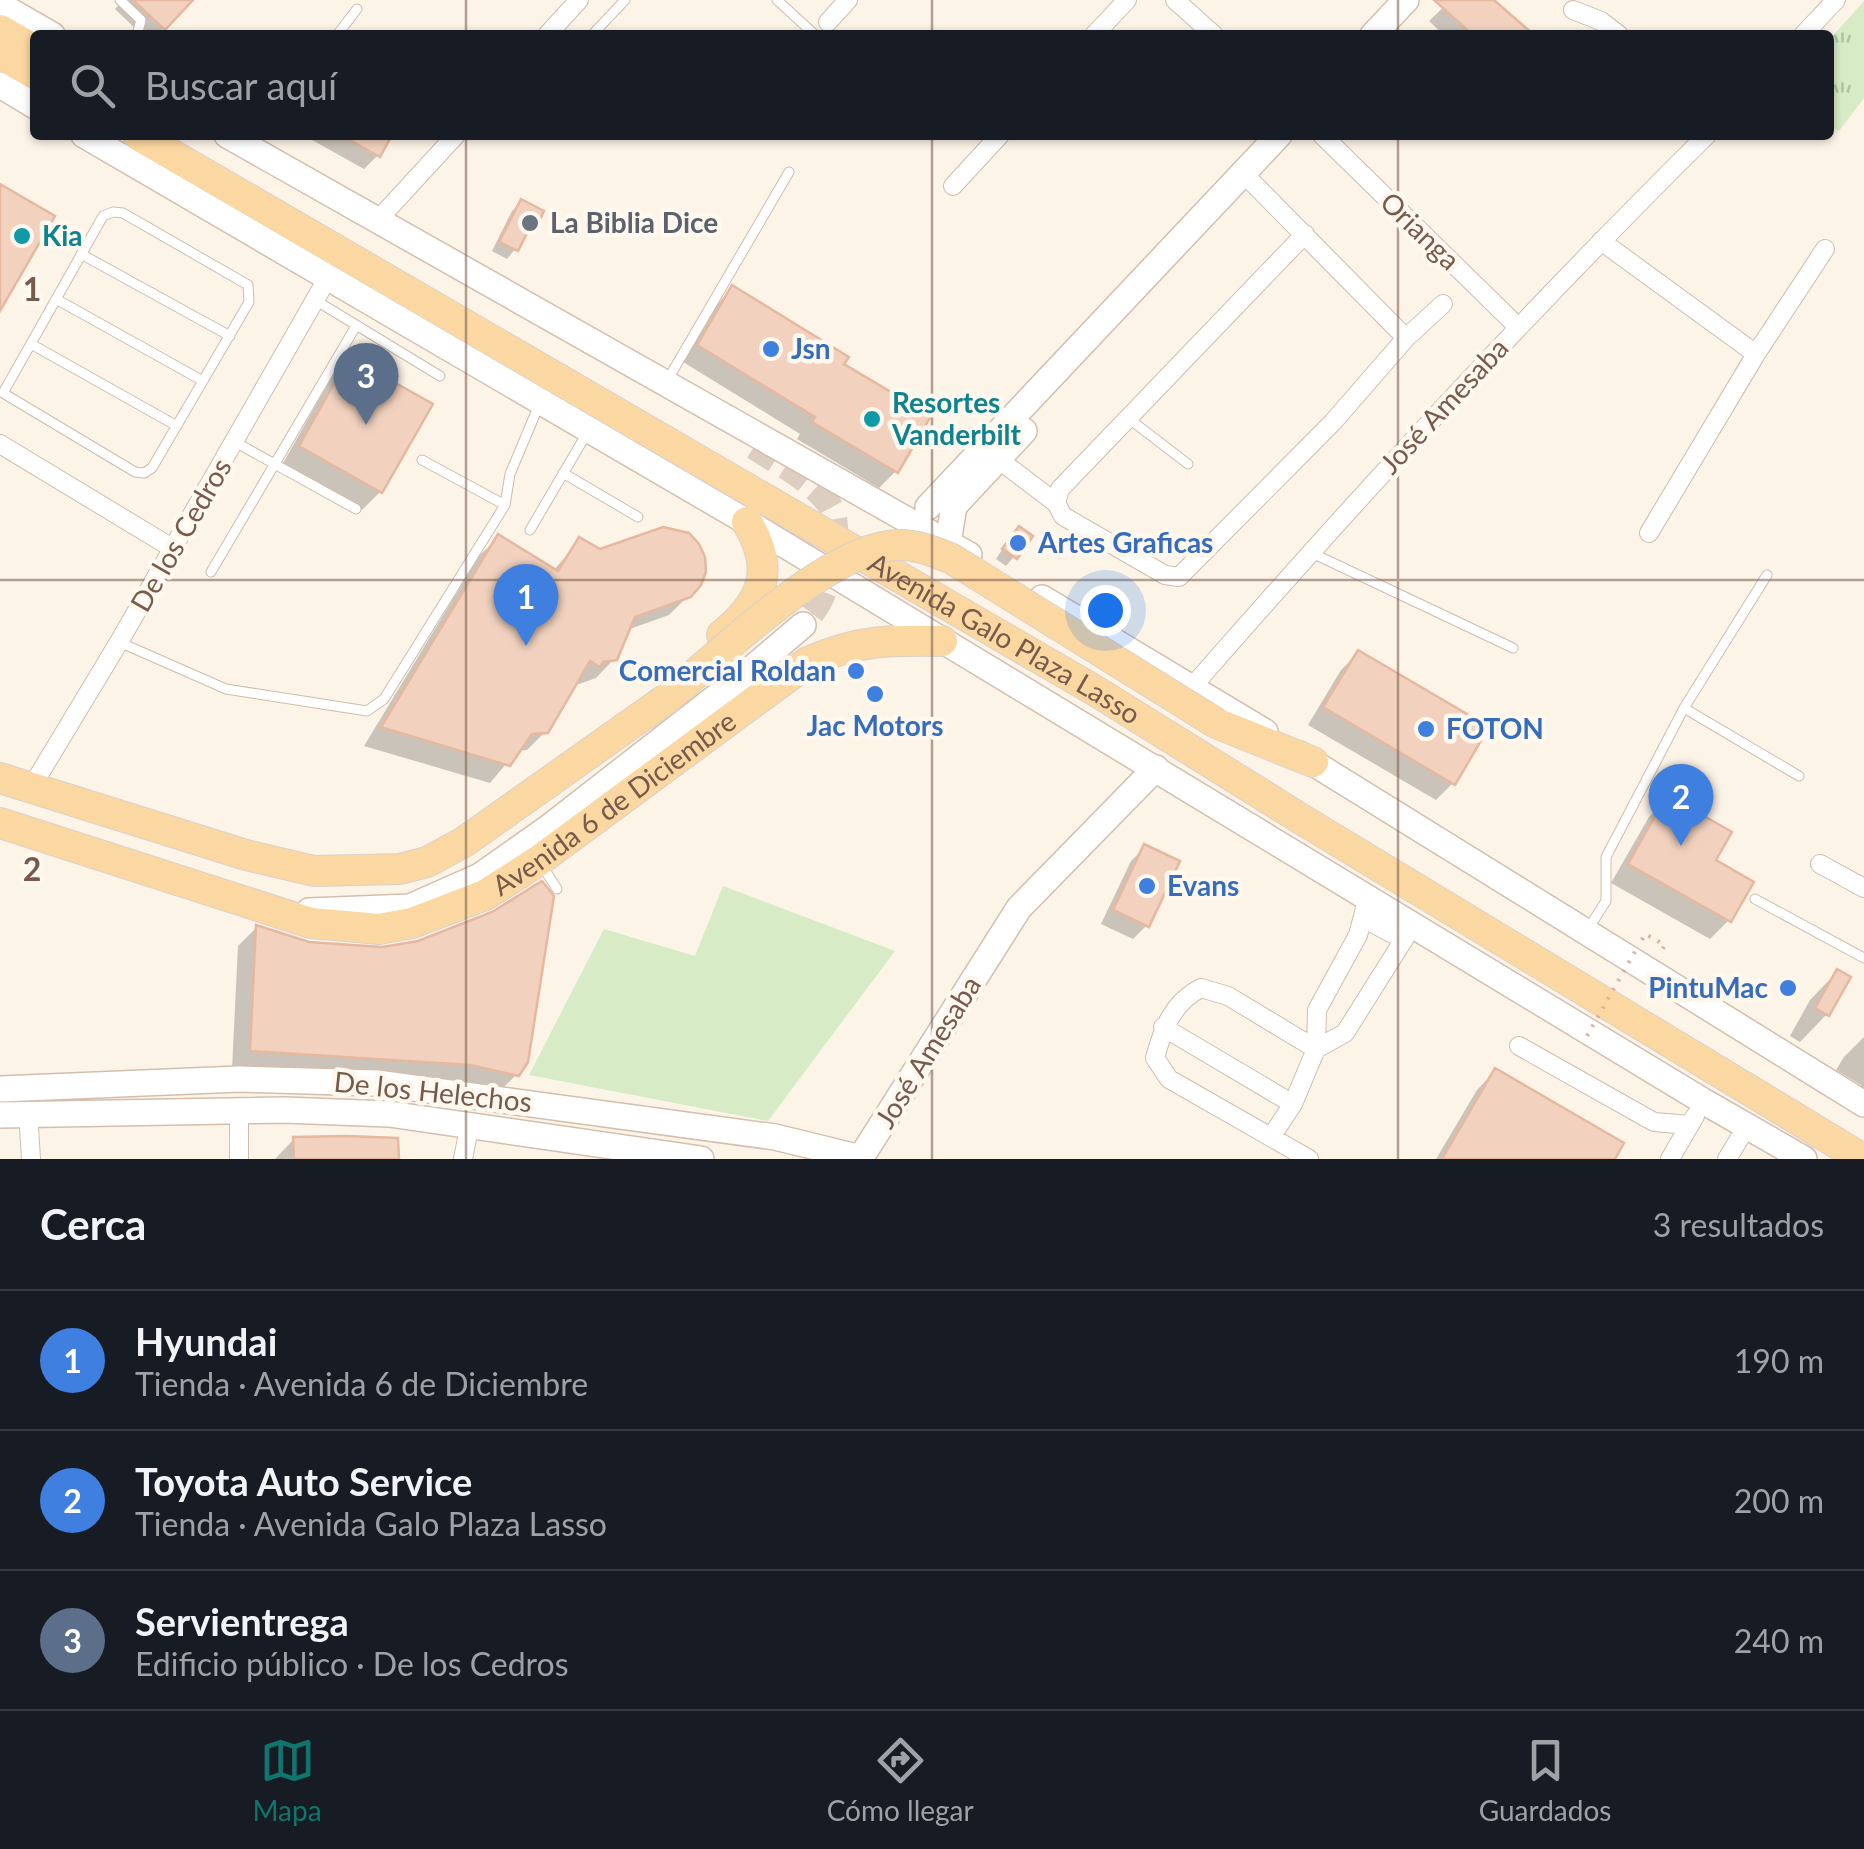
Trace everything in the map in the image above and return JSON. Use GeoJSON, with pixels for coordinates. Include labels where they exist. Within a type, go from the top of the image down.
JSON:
{"type":"FeatureCollection","features":[{"type":"Feature","properties":{"kind":"main road"},"geometry":{"type":"LineString","coordinates":[[1378,30],[1406,0]]}},
{"type":"Feature","properties":{"kind":"main road"},"geometry":{"type":"LineString","coordinates":[[0,5],[43,30]]}},
{"type":"Feature","properties":{"kind":"main road"},"geometry":{"type":"LineString","coordinates":[[0,30],[30,47]]}},
{"type":"Feature","properties":{"kind":"main road"},"geometry":{"type":"LineString","coordinates":[[0,54],[30,71]]}},
{"type":"Feature","properties":{"kind":"main road"},"geometry":{"type":"LineString","coordinates":[[0,86],[30,103]]}},
{"type":"Feature","properties":{"kind":"main road","name":"Avenida Galo Plaza Lasso"},"geometry":{"type":"LineString","coordinates":[[92,140],[321,289],[540,402],[748,522],[1156,768],[1365,908],[1804,1159]]}},
{"type":"Feature","properties":{"kind":"main road","name":"Avenida Galo Plaza Lasso"},"geometry":{"type":"LineString","coordinates":[[147,140],[1094,690],[1863,1159]]}},
{"type":"Feature","properties":{"kind":"main road","name":"Avenida Galo Plaza Lasso"},"geometry":{"type":"LineString","coordinates":[[189,140],[1098,672],[1864,1138]]}},
{"type":"Feature","properties":{"kind":"main road","name":"Avenida Galo Plaza Lasso"},"geometry":{"type":"LineString","coordinates":[[245,140],[377,221],[884,505],[1192,687],[1864,1104]]}},
{"type":"Feature","properties":{"kind":"main road"},"geometry":{"type":"LineString","coordinates":[[928,507],[1275,140]]}},
{"type":"Feature","properties":{"kind":"main road"},"geometry":{"type":"LineString","coordinates":[[948,543],[954,506],[1175,268],[1195,227]]}},
{"type":"Feature","properties":{"kind":"main road"},"geometry":{"type":"LineString","coordinates":[[884,505],[910,501],[1156,250],[1195,227]]}},
{"type":"Feature","properties":{"kind":"main road"},"geometry":{"type":"LineString","coordinates":[[516,299],[754,447]]}},
{"type":"Feature","properties":{"kind":"main road"},"geometry":{"type":"LineString","coordinates":[[590,752],[659,685],[740,620],[751,606],[763,578],[764,564],[761,544],[748,522]]}},
{"type":"Feature","properties":{"kind":"main road"},"geometry":{"type":"LineString","coordinates":[[590,752],[666,699],[815,576],[848,559],[897,544],[952,559],[1216,723],[1313,762]]}},
{"type":"Feature","properties":{"kind":"main road","name":"Avenida 6 de Diciembre"},"geometry":{"type":"LineString","coordinates":[[274,912],[410,907],[480,876],[728,688],[804,625]]}},
{"type":"Feature","properties":{"kind":"main road","name":"Avenida 6 de Diciembre"},"geometry":{"type":"LineString","coordinates":[[0,823],[311,923],[380,929],[412,923],[485,894],[538,860],[808,662],[851,645],[886,640],[942,641]]}},
{"type":"Feature","properties":{"kind":"main road","name":"Avenida 6 de Diciembre"},"geometry":{"type":"LineString","coordinates":[[0,778],[246,856],[314,871],[373,872],[427,862],[464,842],[590,752]]}},
{"type":"Feature","properties":{"kind":"main road","name":"José Amesaba"},"geometry":{"type":"LineString","coordinates":[[861,1158],[1019,908],[1156,768]]}},
{"type":"Feature","properties":{"kind":"main road","name":"De los Helechos"},"geometry":{"type":"LineString","coordinates":[[0,1089],[239,1079],[378,1083],[772,1148],[861,1158]]}},
{"type":"Feature","properties":{"kind":"main road","name":"De los Helechos"},"geometry":{"type":"LineString","coordinates":[[0,1115],[240,1111],[389,1114],[701,1159]]}},
{"type":"Feature","properties":{"kind":"street"},"geometry":{"type":"LineString","coordinates":[[821,28],[848,0]]}},
{"type":"Feature","properties":{"kind":"street"},"geometry":{"type":"LineString","coordinates":[[1099,30],[1126,0]]}},
{"type":"Feature","properties":{"kind":"street"},"geometry":{"type":"LineString","coordinates":[[1175,0],[1208,30]]}},
{"type":"Feature","properties":{"kind":"street"},"geometry":{"type":"LineString","coordinates":[[1807,30],[1836,0]]}},
{"type":"Feature","properties":{"kind":"street"},"geometry":{"type":"LineString","coordinates":[[550,30],[573,2]]}},
{"type":"Feature","properties":{"kind":"street"},"geometry":{"type":"LineString","coordinates":[[1573,10],[1614,30]]}},
{"type":"Feature","properties":{"kind":"street"},"geometry":{"type":"LineString","coordinates":[[377,221],[451,140]]}},
{"type":"Feature","properties":{"kind":"street"},"geometry":{"type":"LineString","coordinates":[[953,186],[995,140]]}},
{"type":"Feature","properties":{"kind":"street","name":"Orianga"},"geometry":{"type":"LineString","coordinates":[[1327,140],[1518,326]]}},
{"type":"Feature","properties":{"kind":"street","name":"José Amesaba"},"geometry":{"type":"LineString","coordinates":[[1192,687],[1518,326],[1702,140]]}},
{"type":"Feature","properties":{"kind":"street"},"geometry":{"type":"LineString","coordinates":[[1244,174],[1406,338]]}},
{"type":"Feature","properties":{"kind":"street"},"geometry":{"type":"LineString","coordinates":[[1305,234],[1060,489],[1056,503],[1059,512],[1165,575],[1179,577],[1443,304]]}},
{"type":"Feature","properties":{"kind":"street"},"geometry":{"type":"LineString","coordinates":[[1602,241],[1756,354]]}},
{"type":"Feature","properties":{"kind":"street"},"geometry":{"type":"LineString","coordinates":[[1650,533],[1756,354],[1825,249]]}},
{"type":"Feature","properties":{"kind":"street","name":"De los Cedros"},"geometry":{"type":"LineString","coordinates":[[31,788],[321,289]]}},
{"type":"Feature","properties":{"kind":"street"},"geometry":{"type":"LineString","coordinates":[[0,444],[172,548]]}},
{"type":"Feature","properties":{"kind":"street"},"geometry":{"type":"LineString","coordinates":[[998,459],[1056,503]]}},
{"type":"Feature","properties":{"kind":"street"},"geometry":{"type":"LineString","coordinates":[[1820,864],[1864,888]]}},
{"type":"Feature","properties":{"kind":"street"},"geometry":{"type":"LineString","coordinates":[[1270,1137],[1293,1104],[1316,1048],[1317,1010],[1358,935],[1365,908]]}},
{"type":"Feature","properties":{"kind":"street"},"geometry":{"type":"LineString","coordinates":[[1316,1048],[1346,1033],[1408,933]]}},
{"type":"Feature","properties":{"kind":"street"},"geometry":{"type":"LineString","coordinates":[[1308,1159],[1169,1079],[1155,1058],[1163,1027],[1186,996],[1201,988],[1228,996],[1316,1048]]}},
{"type":"Feature","properties":{"kind":"street"},"geometry":{"type":"LineString","coordinates":[[1163,1027],[1293,1104]]}},
{"type":"Feature","properties":{"kind":"street"},"geometry":{"type":"LineString","coordinates":[[1519,1046],[1654,1122],[1690,1125]]}},
{"type":"Feature","properties":{"kind":"street"},"geometry":{"type":"LineString","coordinates":[[1670,1159],[1703,1102]]}},
{"type":"Feature","properties":{"kind":"street"},"geometry":{"type":"LineString","coordinates":[[239,1159],[240,1111]]}},
{"type":"Feature","properties":{"kind":"street"},"geometry":{"type":"LineString","coordinates":[[28,1112],[31,1159]]}},
{"type":"Feature","properties":{"kind":"street"},"geometry":{"type":"LineString","coordinates":[[463,1159],[470,1123]]}},
{"type":"Feature","properties":{"kind":"street"},"geometry":{"type":"LineString","coordinates":[[1727,1159],[1746,1126]]}},
{"type":"Feature","properties":{"kind":"lane"},"geometry":{"type":"LineString","coordinates":[[120,0],[140,20],[139,30]]}},
{"type":"Feature","properties":{"kind":"lane"},"geometry":{"type":"LineString","coordinates":[[597,30],[626,0]]}},
{"type":"Feature","properties":{"kind":"lane"},"geometry":{"type":"LineString","coordinates":[[777,0],[821,28]]}},
{"type":"Feature","properties":{"kind":"lane"},"geometry":{"type":"LineString","coordinates":[[341,30],[358,10]]}},
{"type":"Feature","properties":{"kind":"lane"},"geometry":{"type":"LineString","coordinates":[[666,382],[789,172]]}},
{"type":"Feature","properties":{"kind":"lane"},"geometry":{"type":"LineString","coordinates":[[123,213],[248,286],[249,302],[152,468],[144,473],[135,472],[2,394],[56,299],[103,216],[123,213]]}},
{"type":"Feature","properties":{"kind":"lane"},"geometry":{"type":"LineString","coordinates":[[82,254],[230,336]]}},
{"type":"Feature","properties":{"kind":"lane"},"geometry":{"type":"LineString","coordinates":[[321,289],[356,326],[440,376]]}},
{"type":"Feature","properties":{"kind":"lane"},"geometry":{"type":"LineString","coordinates":[[56,299],[203,381]]}},
{"type":"Feature","properties":{"kind":"lane"},"geometry":{"type":"LineString","coordinates":[[211,572],[356,326]]}},
{"type":"Feature","properties":{"kind":"lane"},"geometry":{"type":"LineString","coordinates":[[31,344],[177,426]]}},
{"type":"Feature","properties":{"kind":"lane"},"geometry":{"type":"LineString","coordinates":[[119,642],[226,689],[367,711],[384,699],[505,505],[510,474],[540,402]]}},
{"type":"Feature","properties":{"kind":"lane"},"geometry":{"type":"LineString","coordinates":[[1128,418],[1188,464]]}},
{"type":"Feature","properties":{"kind":"lane"},"geometry":{"type":"LineString","coordinates":[[530,530],[588,430]]}},
{"type":"Feature","properties":{"kind":"lane"},"geometry":{"type":"LineString","coordinates":[[235,442],[356,508]]}},
{"type":"Feature","properties":{"kind":"lane"},"geometry":{"type":"LineString","coordinates":[[422,460],[505,505]]}},
{"type":"Feature","properties":{"kind":"lane"},"geometry":{"type":"LineString","coordinates":[[563,473],[638,516]]}},
{"type":"Feature","properties":{"kind":"lane"},"geometry":{"type":"LineString","coordinates":[[1310,552],[1512,648]]}},
{"type":"Feature","properties":{"kind":"lane"},"geometry":{"type":"LineString","coordinates":[[1586,932],[1606,901],[1606,857],[1684,708],[1767,575]]}},
{"type":"Feature","properties":{"kind":"lane"},"geometry":{"type":"LineString","coordinates":[[1684,708],[1799,776]]}},
{"type":"Feature","properties":{"kind":"lane"},"geometry":{"type":"LineString","coordinates":[[538,860],[558,890]]}},
{"type":"Feature","properties":{"kind":"lane"},"geometry":{"type":"LineString","coordinates":[[1754,899],[1864,958]]}},
{"type":"Feature","properties":{"kind":"path"},"geometry":{"type":"LineString","coordinates":[[1586,1036],[1637,948]]}},
{"type":"Feature","properties":{"kind":"green space"},"geometry":{"type":"Polygon","coordinates":[[[1864,1],[1864,98],[1839,131],[1834,128],[1834,34],[1864,1]]]}},
{"type":"Feature","properties":{"kind":"green space"},"geometry":{"type":"Polygon","coordinates":[[[723,886],[895,951],[768,1121],[529,1075],[604,929],[695,956],[723,886]]]}},
{"type":"Feature","properties":{"kind":"building"},"geometry":{"type":"Polygon","coordinates":[[[133,0],[193,0],[165,30],[133,0]]]}},
{"type":"Feature","properties":{"kind":"building"},"geometry":{"type":"Polygon","coordinates":[[[1434,0],[1494,0],[1528,30],[1467,30],[1434,0]]]}},
{"type":"Feature","properties":{"kind":"building"},"geometry":{"type":"Polygon","coordinates":[[[350,140],[389,140],[380,157],[350,140]]]}},
{"type":"Feature","properties":{"kind":"building","name":"Kia"},"geometry":{"type":"Polygon","coordinates":[[[0,184],[55,216],[0,311],[0,184]]]}},
{"type":"Feature","properties":{"kind":"building","name":"La Biblia Dice"},"geometry":{"type":"Polygon","coordinates":[[[521,199],[544,211],[536,228],[531,225],[518,251],[499,242],[521,199]]]}},
{"type":"Feature","properties":{"kind":"building"},"geometry":{"type":"Polygon","coordinates":[[[732,285],[849,357],[844,364],[931,416],[898,473],[812,422],[815,417],[697,345],[732,285]]]}},
{"type":"Feature","properties":{"kind":"building"},"geometry":{"type":"Polygon","coordinates":[[[349,357],[433,404],[382,493],[299,446],[349,357]]]}},
{"type":"Feature","properties":{"kind":"building","name":"Artes Graficas"},"geometry":{"type":"Polygon","coordinates":[[[1019,526],[1033,536],[1017,559],[1002,549],[1019,526]]]}},
{"type":"Feature","properties":{"kind":"building"},"geometry":{"type":"Polygon","coordinates":[[[663,527],[689,533],[699,544],[706,572],[701,585],[691,597],[635,617],[617,660],[603,662],[600,667],[590,661],[548,733],[532,734],[510,766],[381,727],[498,534],[558,571],[579,537],[600,549],[663,527]]]}},
{"type":"Feature","properties":{"kind":"building","name":"FOTON"},"geometry":{"type":"Polygon","coordinates":[[[1358,650],[1489,727],[1455,785],[1323,707],[1358,650]]]}},
{"type":"Feature","properties":{"kind":"building"},"geometry":{"type":"Polygon","coordinates":[[[1667,795],[1732,832],[1716,860],[1754,882],[1731,922],[1628,864],[1667,795]]]}},
{"type":"Feature","properties":{"kind":"building","name":"Evans"},"geometry":{"type":"Polygon","coordinates":[[[1144,844],[1180,861],[1149,927],[1113,910],[1144,844]]]}},
{"type":"Feature","properties":{"kind":"building"},"geometry":{"type":"Polygon","coordinates":[[[542,881],[554,896],[528,1062],[519,1076],[470,1065],[250,1051],[256,925],[309,942],[382,947],[418,941],[492,912],[542,881]]]}},
{"type":"Feature","properties":{"kind":"building"},"geometry":{"type":"Polygon","coordinates":[[[1837,969],[1851,977],[1829,1016],[1815,1008],[1837,969]]]}},
{"type":"Feature","properties":{"kind":"building"},"geometry":{"type":"Polygon","coordinates":[[[1495,1068],[1624,1143],[1615,1159],[1442,1159],[1495,1068]]]}},
{"type":"Feature","properties":{"kind":"building"},"geometry":{"type":"Polygon","coordinates":[[[293,1137],[398,1138],[399,1159],[294,1159],[293,1137]]]}},
{"type":"Feature","properties":{"kind":"tunnel"},"geometry":{"type":"LineString","coordinates":[[754,447],[815,488],[834,515],[836,539],[828,578],[819,602],[803,625]]}},
{"type":"Feature","properties":{"kind":"place","name":"La Biblia Dice"},"geometry":{"type":"Point","coordinates":[530,223]}},
{"type":"Feature","properties":{"kind":"place","name":"Kia"},"geometry":{"type":"Point","coordinates":[22,236]}},
{"type":"Feature","properties":{"kind":"place","name":"Jsn"},"geometry":{"type":"Point","coordinates":[771,349]}},
{"type":"Feature","properties":{"kind":"place","name":"Resortes Vanderbilt"},"geometry":{"type":"Point","coordinates":[872,419]}},
{"type":"Feature","properties":{"kind":"place","name":"Servientrega"},"geometry":{"type":"Point","coordinates":[366,425]}},
{"type":"Feature","properties":{"kind":"place","name":"Artes Graficas"},"geometry":{"type":"Point","coordinates":[1018,543]}},
{"type":"Feature","properties":{"kind":"place","name":"Hyundai"},"geometry":{"type":"Point","coordinates":[526,646]}},
{"type":"Feature","properties":{"kind":"place","name":"Comercial Roldan"},"geometry":{"type":"Point","coordinates":[856,671]}},
{"type":"Feature","properties":{"kind":"place","name":"Jac Motors"},"geometry":{"type":"Point","coordinates":[875,694]}},
{"type":"Feature","properties":{"kind":"place","name":"FOTON"},"geometry":{"type":"Point","coordinates":[1426,729]}},
{"type":"Feature","properties":{"kind":"place","name":"Toyota Auto Service"},"geometry":{"type":"Point","coordinates":[1681,846]}},
{"type":"Feature","properties":{"kind":"place","name":"Evans"},"geometry":{"type":"Point","coordinates":[1147,886]}},
{"type":"Feature","properties":{"kind":"place","name":"PintuMac"},"geometry":{"type":"Point","coordinates":[1788,988]}}]}
